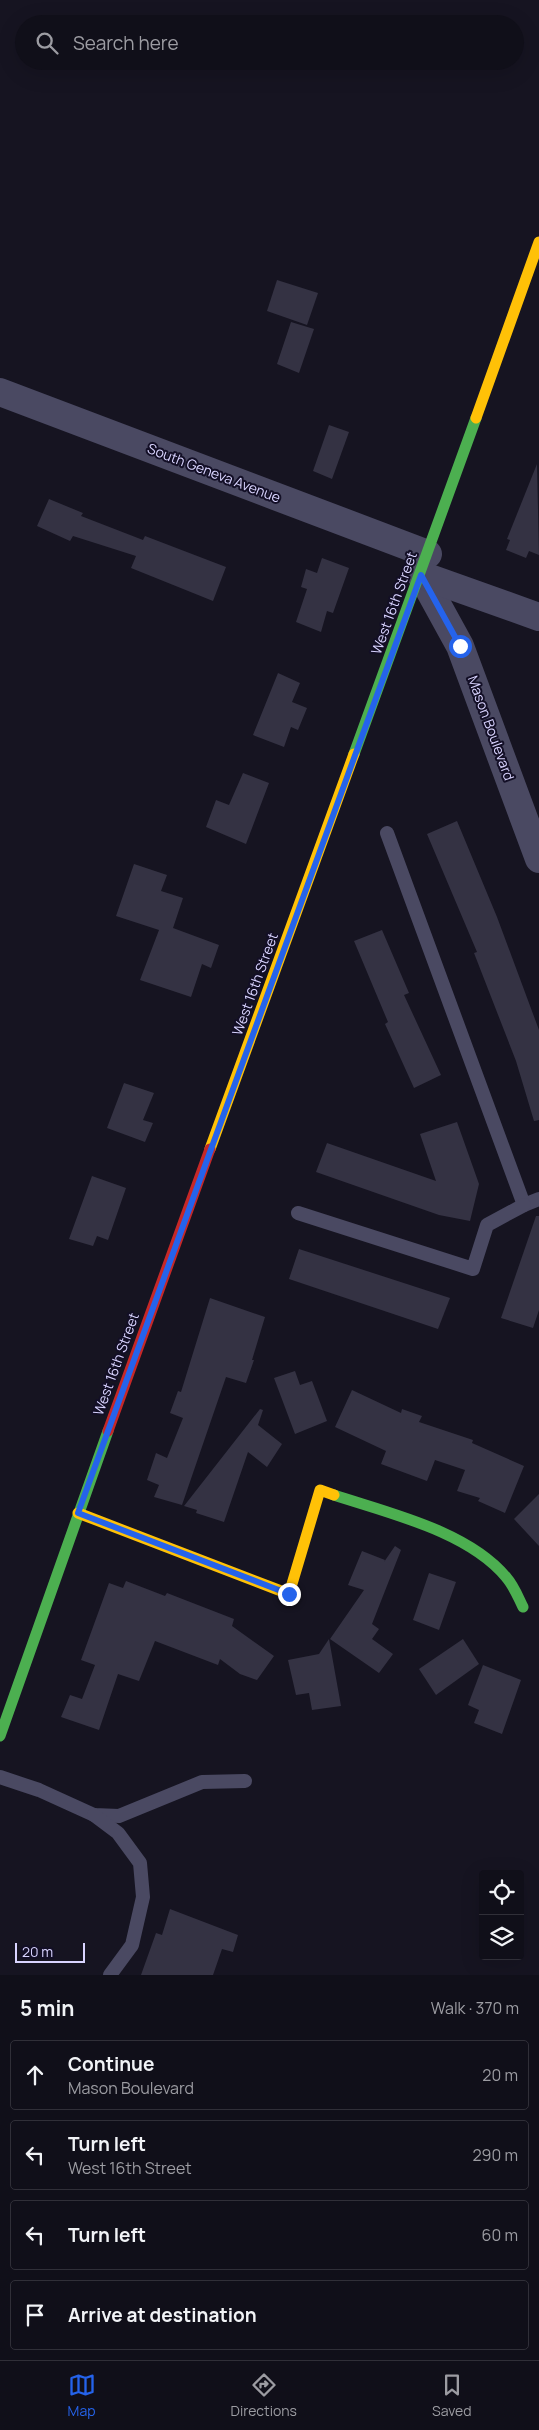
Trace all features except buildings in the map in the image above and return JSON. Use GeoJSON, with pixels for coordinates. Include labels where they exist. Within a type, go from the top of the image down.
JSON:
{"type":"FeatureCollection","features":[{"type":"Feature","properties":{"kind":"street","name":"West 16th Street"},"geometry":{"type":"LineString","coordinates":[[0,1736],[78,1513],[424,565],[539,242]]}},
{"type":"Feature","properties":{"kind":"street","name":"South Geneva Avenue"},"geometry":{"type":"LineString","coordinates":[[0,392],[424,565],[539,617]]}},
{"type":"Feature","properties":{"kind":"street","name":"Mason Boulevard"},"geometry":{"type":"LineString","coordinates":[[424,565],[460,646],[539,859]]}},
{"type":"Feature","properties":{"kind":"street"},"geometry":{"type":"LineString","coordinates":[[78,1513],[289,1594],[320,1490],[429,1527],[477,1552],[506,1575],[523,1608]]}},
{"type":"Feature","properties":{"kind":"lane"},"geometry":{"type":"LineString","coordinates":[[387,833],[524,1205]]}},
{"type":"Feature","properties":{"kind":"lane"},"geometry":{"type":"LineString","coordinates":[[298,1212],[473,1269],[487,1225],[539,1199]]}},
{"type":"Feature","properties":{"kind":"lane"},"geometry":{"type":"LineString","coordinates":[[0,1777],[39,1790],[94,1815],[118,1833],[140,1863],[143,1897],[132,1944],[110,1975]]}},
{"type":"Feature","properties":{"kind":"lane"},"geometry":{"type":"LineString","coordinates":[[94,1815],[119,1816],[202,1782],[245,1781]]}},
{"type":"Feature","properties":{"kind":"traffic: fast"},"geometry":{"type":"LineString","coordinates":[[354,754],[476,418]]}},
{"type":"Feature","properties":{"kind":"traffic: fast"},"geometry":{"type":"LineString","coordinates":[[0,1736],[108,1431]]}},
{"type":"Feature","properties":{"kind":"traffic: fast"},"geometry":{"type":"LineString","coordinates":[[334,1495],[426,1526],[471,1547],[490,1561],[506,1577],[514,1588],[523,1607]]}},
{"type":"Feature","properties":{"kind":"traffic: slow"},"geometry":{"type":"LineString","coordinates":[[476,418],[539,242]]}},
{"type":"Feature","properties":{"kind":"traffic: slow"},"geometry":{"type":"LineString","coordinates":[[210,1149],[354,754]]}},
{"type":"Feature","properties":{"kind":"traffic: slow"},"geometry":{"type":"LineString","coordinates":[[78,1513],[289,1594],[320,1490],[334,1495]]}},
{"type":"Feature","properties":{"kind":"traffic: jam"},"geometry":{"type":"LineString","coordinates":[[108,1431],[210,1149]]}},
{"type":"Feature","properties":{"kind":"route"},"geometry":{"type":"LineString","coordinates":[[289,1594],[78,1513],[421,575],[460,646]]}}]}
